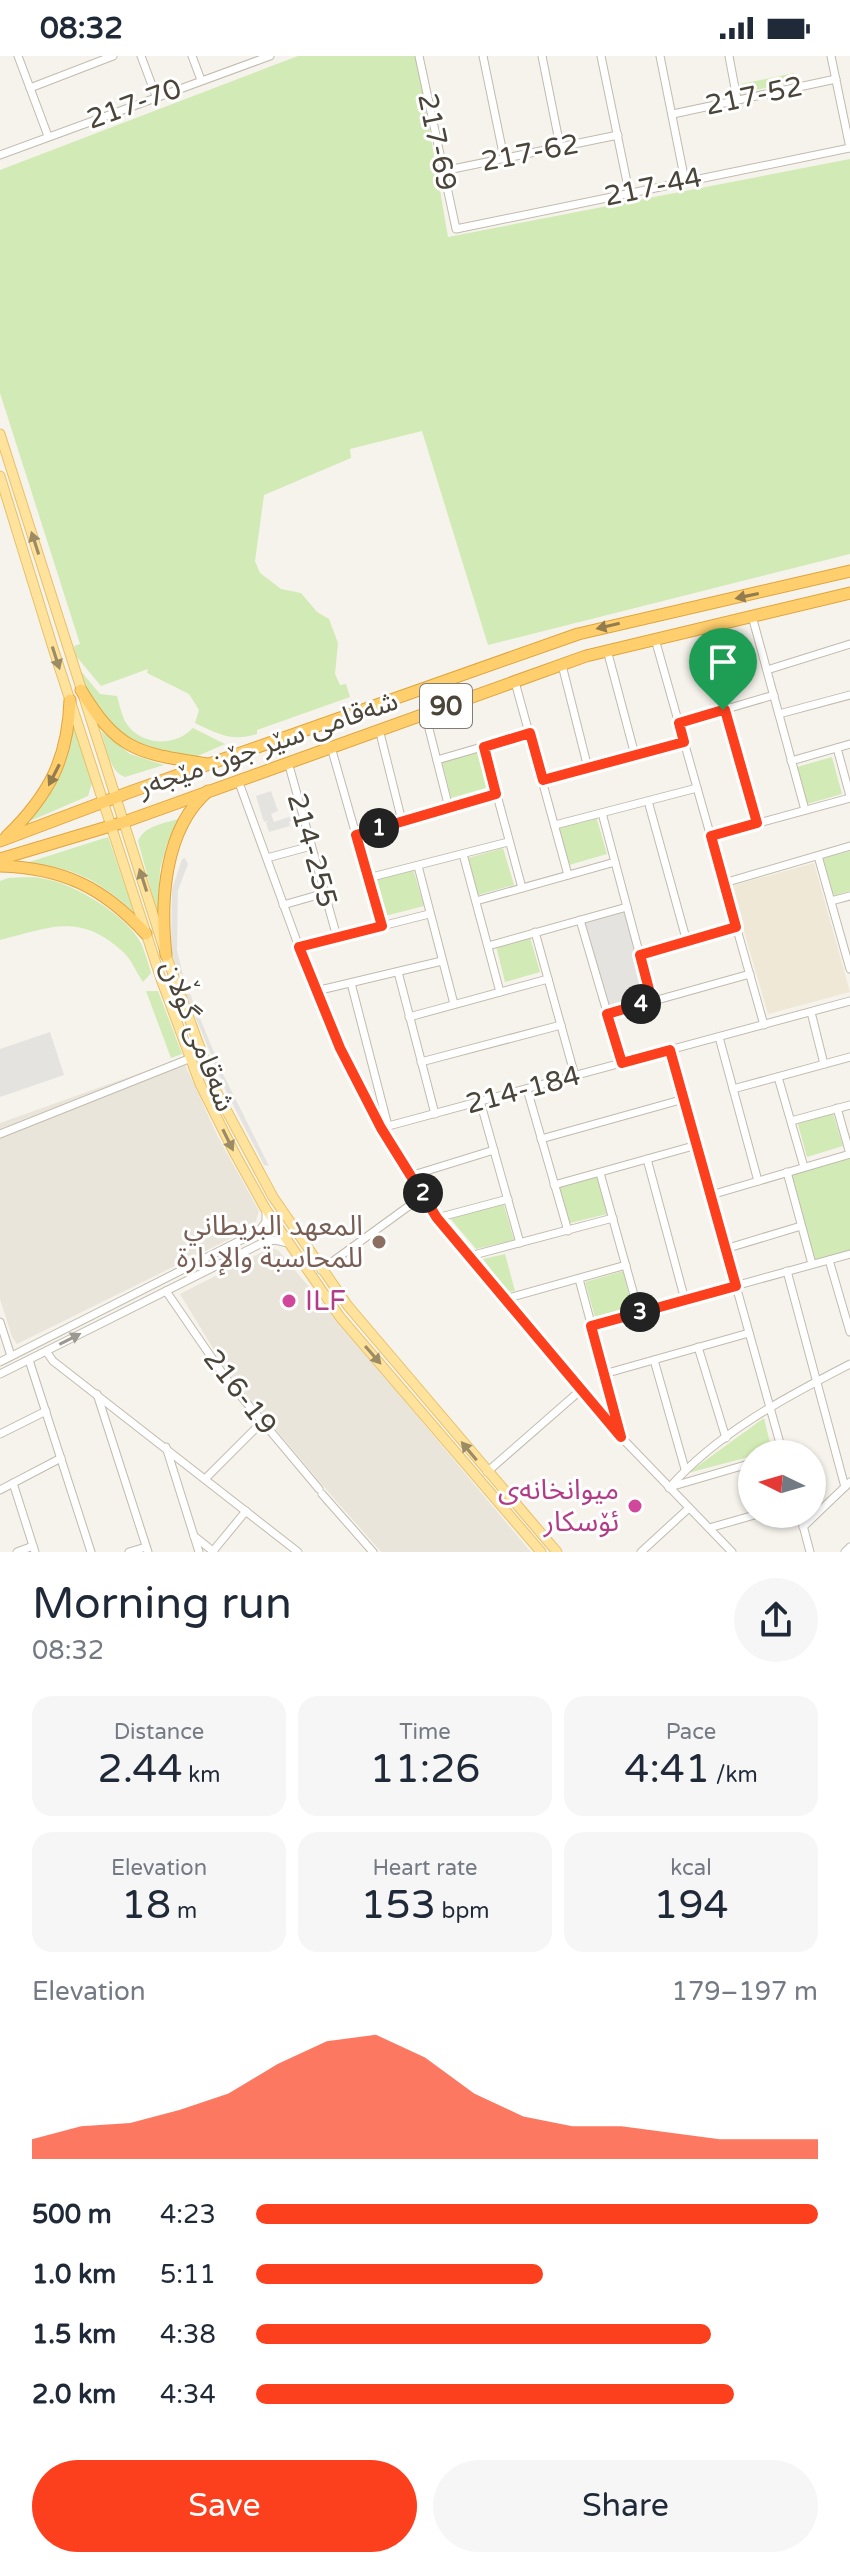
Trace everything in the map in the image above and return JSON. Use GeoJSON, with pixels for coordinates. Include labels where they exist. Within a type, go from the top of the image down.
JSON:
{"type":"FeatureCollection","features":[{"type":"Feature","properties":{"kind":"highway","name":"شەقامی سێر جۆن مێجەر"},"geometry":{"type":"LineString","coordinates":[[103,804],[578,634],[850,571]]}},
{"type":"Feature","properties":{"kind":"highway"},"geometry":{"type":"LineString","coordinates":[[821,579],[816,584],[816,590],[821,598],[827,598]]}},
{"type":"Feature","properties":{"kind":"highway"},"geometry":{"type":"LineString","coordinates":[[796,585],[804,596],[797,605]]}},
{"type":"Feature","properties":{"kind":"highway","name":"شەقامی سێر جۆن مێجەر"},"geometry":{"type":"LineString","coordinates":[[111,826],[607,650],[850,593]]}},
{"type":"Feature","properties":{"kind":"highway"},"geometry":{"type":"LineString","coordinates":[[81,690],[98,717],[133,748],[166,759],[212,764]]}},
{"type":"Feature","properties":{"kind":"highway"},"geometry":{"type":"LineString","coordinates":[[2,841],[26,818],[52,780],[65,744],[70,700]]}},
{"type":"Feature","properties":{"kind":"highway"},"geometry":{"type":"LineString","coordinates":[[166,955],[163,904],[170,858],[197,803],[216,787]]}},
{"type":"Feature","properties":{"kind":"highway","name":"90"},"geometry":{"type":"LineString","coordinates":[[2,841],[103,804]]}},
{"type":"Feature","properties":{"kind":"highway","name":"90"},"geometry":{"type":"LineString","coordinates":[[0,859],[111,826]]}},
{"type":"Feature","properties":{"kind":"highway"},"geometry":{"type":"LineString","coordinates":[[0,866],[67,875],[109,902],[146,934]]}},
{"type":"Feature","properties":{"kind":"main road","name":"شەقامی گوڵان"},"geometry":{"type":"LineString","coordinates":[[0,434],[166,955],[215,1089],[273,1197],[321,1270],[487,1472],[555,1549]]}},
{"type":"Feature","properties":{"kind":"main road"},"geometry":{"type":"LineString","coordinates":[[0,469],[8,468],[9,461]]}},
{"type":"Feature","properties":{"kind":"main road","name":"شەقامی گوڵان"},"geometry":{"type":"LineString","coordinates":[[0,476],[146,934],[200,1084],[227,1138],[265,1208],[340,1317],[539,1550]]}},
{"type":"Feature","properties":{"kind":"main road"},"geometry":{"type":"LineString","coordinates":[[539,1550],[537,1542],[542,1540],[555,1549]]}},
{"type":"Feature","properties":{"kind":"street"},"geometry":{"type":"LineString","coordinates":[[18,56],[48,136]]}},
{"type":"Feature","properties":{"kind":"street"},"geometry":{"type":"LineString","coordinates":[[30,88],[113,56]]}},
{"type":"Feature","properties":{"kind":"street"},"geometry":{"type":"LineString","coordinates":[[141,56],[156,96]]}},
{"type":"Feature","properties":{"kind":"street"},"geometry":{"type":"LineString","coordinates":[[192,56],[201,80]]}},
{"type":"Feature","properties":{"kind":"street","name":"217-70"},"geometry":{"type":"LineString","coordinates":[[0,155],[270,56]]}},
{"type":"Feature","properties":{"kind":"street","name":"217-69"},"geometry":{"type":"LineString","coordinates":[[419,56],[456,229]]}},
{"type":"Feature","properties":{"kind":"street"},"geometry":{"type":"LineString","coordinates":[[483,56],[504,158]]}},
{"type":"Feature","properties":{"kind":"street"},"geometry":{"type":"LineString","coordinates":[[542,56],[560,146]]}},
{"type":"Feature","properties":{"kind":"street"},"geometry":{"type":"LineString","coordinates":[[601,56],[629,192]]}},
{"type":"Feature","properties":{"kind":"street"},"geometry":{"type":"LineString","coordinates":[[660,56],[685,181]]}},
{"type":"Feature","properties":{"kind":"street"},"geometry":{"type":"LineString","coordinates":[[729,56],[737,99]]}},
{"type":"Feature","properties":{"kind":"street"},"geometry":{"type":"LineString","coordinates":[[831,56],[850,148]]}},
{"type":"Feature","properties":{"kind":"street","name":"217-52"},"geometry":{"type":"LineString","coordinates":[[673,114],[836,79]]}},
{"type":"Feature","properties":{"kind":"street","name":"217-62"},"geometry":{"type":"LineString","coordinates":[[443,171],[618,135]]}},
{"type":"Feature","properties":{"kind":"street","name":"217-44"},"geometry":{"type":"LineString","coordinates":[[456,229],[850,148]]}},
{"type":"Feature","properties":{"kind":"street"},"geometry":{"type":"LineString","coordinates":[[752,616],[805,810]]}},
{"type":"Feature","properties":{"kind":"street"},"geometry":{"type":"LineString","coordinates":[[655,639],[764,1025]]}},
{"type":"Feature","properties":{"kind":"street"},"geometry":{"type":"LineString","coordinates":[[767,670],[850,644]]}},
{"type":"Feature","properties":{"kind":"street"},"geometry":{"type":"LineString","coordinates":[[607,650],[635,755]]}},
{"type":"Feature","properties":{"kind":"street"},"geometry":{"type":"LineString","coordinates":[[562,665],[588,768]]}},
{"type":"Feature","properties":{"kind":"street"},"geometry":{"type":"LineString","coordinates":[[515,682],[568,875]]}},
{"type":"Feature","properties":{"kind":"street"},"geometry":{"type":"LineString","coordinates":[[679,723],[774,695]]}},
{"type":"Feature","properties":{"kind":"street"},"geometry":{"type":"LineString","coordinates":[[779,714],[850,695]]}},
{"type":"Feature","properties":{"kind":"street"},"geometry":{"type":"LineString","coordinates":[[725,710],[757,823]]}},
{"type":"Feature","properties":{"kind":"street"},"geometry":{"type":"LineString","coordinates":[[425,713],[449,808]]}},
{"type":"Feature","properties":{"kind":"street"},"geometry":{"type":"LineString","coordinates":[[379,729],[402,821]]}},
{"type":"Feature","properties":{"kind":"street"},"geometry":{"type":"LineString","coordinates":[[437,760],[530,733]]}},
{"type":"Feature","properties":{"kind":"street"},"geometry":{"type":"LineString","coordinates":[[543,780],[684,742]]}},
{"type":"Feature","properties":{"kind":"street"},"geometry":{"type":"LineString","coordinates":[[791,761],[850,744]]}},
{"type":"Feature","properties":{"kind":"street"},"geometry":{"type":"LineString","coordinates":[[331,746],[382,926]]}},
{"type":"Feature","properties":{"kind":"street"},"geometry":{"type":"LineString","coordinates":[[484,747],[522,888]]}},
{"type":"Feature","properties":{"kind":"street"},"geometry":{"type":"LineString","coordinates":[[711,836],[850,797],[837,748]]}},
{"type":"Feature","properties":{"kind":"street","name":"214-255"},"geometry":{"type":"LineString","coordinates":[[288,762],[337,937]]}},
{"type":"Feature","properties":{"kind":"street"},"geometry":{"type":"LineString","coordinates":[[238,780],[283,905],[340,1048],[410,1176],[437,1218],[621,1437],[732,1552]]}},
{"type":"Feature","properties":{"kind":"street"},"geometry":{"type":"LineString","coordinates":[[555,825],[697,788]]}},
{"type":"Feature","properties":{"kind":"street"},"geometry":{"type":"LineString","coordinates":[[356,835],[496,794]]}},
{"type":"Feature","properties":{"kind":"street"},"geometry":{"type":"LineString","coordinates":[[648,801],[687,942]]}},
{"type":"Feature","properties":{"kind":"street"},"geometry":{"type":"LineString","coordinates":[[602,813],[652,1001]]}},
{"type":"Feature","properties":{"kind":"street"},"geometry":{"type":"LineString","coordinates":[[368,878],[508,842]]}},
{"type":"Feature","properties":{"kind":"street"},"geometry":{"type":"LineString","coordinates":[[267,858],[311,846]]}},
{"type":"Feature","properties":{"kind":"street"},"geometry":{"type":"LineString","coordinates":[[724,883],[850,846]]}},
{"type":"Feature","properties":{"kind":"street"},"geometry":{"type":"LineString","coordinates":[[463,854],[500,992]]}},
{"type":"Feature","properties":{"kind":"street"},"geometry":{"type":"LineString","coordinates":[[818,856],[850,969]]}},
{"type":"Feature","properties":{"kind":"street"},"geometry":{"type":"LineString","coordinates":[[476,901],[615,862]]}},
{"type":"Feature","properties":{"kind":"street"},"geometry":{"type":"LineString","coordinates":[[418,866],[454,1004]]}},
{"type":"Feature","properties":{"kind":"street"},"geometry":{"type":"LineString","coordinates":[[283,905],[325,893]]}},
{"type":"Feature","properties":{"kind":"street"},"geometry":{"type":"LineString","coordinates":[[831,901],[850,896]]}},
{"type":"Feature","properties":{"kind":"street"},"geometry":{"type":"LineString","coordinates":[[488,946],[627,907]]}},
{"type":"Feature","properties":{"kind":"street"},"geometry":{"type":"LineString","coordinates":[[299,947],[429,914]]}},
{"type":"Feature","properties":{"kind":"street"},"geometry":{"type":"LineString","coordinates":[[580,920],[622,1063]]}},
{"type":"Feature","properties":{"kind":"street"},"geometry":{"type":"LineString","coordinates":[[640,955],[736,927]]}},
{"type":"Feature","properties":{"kind":"street"},"geometry":{"type":"LineString","coordinates":[[535,932],[575,1076]]}},
{"type":"Feature","properties":{"kind":"street"},"geometry":{"type":"LineString","coordinates":[[316,991],[442,961]]}},
{"type":"Feature","properties":{"kind":"street"},"geometry":{"type":"LineString","coordinates":[[398,972],[435,1114]]}},
{"type":"Feature","properties":{"kind":"street"},"geometry":{"type":"LineString","coordinates":[[607,1014],[750,974]]}},
{"type":"Feature","properties":{"kind":"street"},"geometry":{"type":"LineString","coordinates":[[409,1017],[548,979]]}},
{"type":"Feature","properties":{"kind":"street"},"geometry":{"type":"LineString","coordinates":[[351,983],[385,1127]]}},
{"type":"Feature","properties":{"kind":"street","name":"214-184"},"geometry":{"type":"LineString","coordinates":[[385,1127],[850,1001]]}},
{"type":"Feature","properties":{"kind":"street"},"geometry":{"type":"LineString","coordinates":[[811,1012],[824,1064]]}},
{"type":"Feature","properties":{"kind":"street"},"geometry":{"type":"LineString","coordinates":[[421,1062],[561,1025]]}},
{"type":"Feature","properties":{"kind":"street"},"geometry":{"type":"LineString","coordinates":[[719,1037],[758,1181]]}},
{"type":"Feature","properties":{"kind":"street"},"geometry":{"type":"LineString","coordinates":[[670,1050],[779,1440]]}},
{"type":"Feature","properties":{"kind":"street"},"geometry":{"type":"LineString","coordinates":[[733,1089],[850,1057]]}},
{"type":"Feature","properties":{"kind":"street"},"geometry":{"type":"LineString","coordinates":[[0,1134],[191,1058]]}},
{"type":"Feature","properties":{"kind":"street"},"geometry":{"type":"LineString","coordinates":[[778,1077],[804,1167]]}},
{"type":"Feature","properties":{"kind":"street"},"geometry":{"type":"LineString","coordinates":[[527,1089],[568,1231]]}},
{"type":"Feature","properties":{"kind":"street"},"geometry":{"type":"LineString","coordinates":[[541,1139],[684,1099]]}},
{"type":"Feature","properties":{"kind":"street"},"geometry":{"type":"LineString","coordinates":[[480,1101],[520,1243]]}},
{"type":"Feature","properties":{"kind":"street"},"geometry":{"type":"LineString","coordinates":[[791,1121],[850,1105]]}},
{"type":"Feature","properties":{"kind":"street"},"geometry":{"type":"LineString","coordinates":[[711,1195],[850,1154],[837,1108]]}},
{"type":"Feature","properties":{"kind":"street"},"geometry":{"type":"LineString","coordinates":[[554,1185],[697,1145]]}},
{"type":"Feature","properties":{"kind":"street"},"geometry":{"type":"LineString","coordinates":[[410,1176],[494,1150]]}},
{"type":"Feature","properties":{"kind":"street"},"geometry":{"type":"LineString","coordinates":[[647,1159],[685,1300]]}},
{"type":"Feature","properties":{"kind":"street"},"geometry":{"type":"LineString","coordinates":[[787,1172],[812,1264]]}},
{"type":"Feature","properties":{"kind":"street"},"geometry":{"type":"LineString","coordinates":[[600,1173],[639,1313]]}},
{"type":"Feature","properties":{"kind":"street"},"geometry":{"type":"LineString","coordinates":[[321,1270],[424,1195]]}},
{"type":"Feature","properties":{"kind":"street"},"geometry":{"type":"LineString","coordinates":[[437,1218],[508,1199]]}},
{"type":"Feature","properties":{"kind":"street"},"geometry":{"type":"LineString","coordinates":[[0,1362],[257,1232],[266,1222],[265,1208]]}},
{"type":"Feature","properties":{"kind":"street"},"geometry":{"type":"LineString","coordinates":[[470,1256],[613,1218]]}},
{"type":"Feature","properties":{"kind":"street"},"geometry":{"type":"LineString","coordinates":[[725,1249],[801,1226]]}},
{"type":"Feature","properties":{"kind":"street"},"geometry":{"type":"LineString","coordinates":[[257,1232],[264,1237],[261,1244]]}},
{"type":"Feature","properties":{"kind":"street"},"geometry":{"type":"LineString","coordinates":[[0,1374],[261,1244],[275,1240],[288,1243]]}},
{"type":"Feature","properties":{"kind":"street"},"geometry":{"type":"LineString","coordinates":[[591,1326],[850,1254]]}},
{"type":"Feature","properties":{"kind":"street"},"geometry":{"type":"LineString","coordinates":[[829,1260],[846,1302],[850,1332]]}},
{"type":"Feature","properties":{"kind":"street"},"geometry":{"type":"LineString","coordinates":[[505,1299],[626,1265]]}},
{"type":"Feature","properties":{"kind":"street"},"geometry":{"type":"LineString","coordinates":[[787,1271],[816,1381],[848,1484],[826,1505]]}},
{"type":"Feature","properties":{"kind":"street"},"geometry":{"type":"LineString","coordinates":[[579,1279],[621,1437]]}},
{"type":"Feature","properties":{"kind":"street","name":"216-19"},"geometry":{"type":"LineString","coordinates":[[166,1291],[225,1377],[373,1552]]}},
{"type":"Feature","properties":{"kind":"street"},"geometry":{"type":"LineString","coordinates":[[0,1322],[11,1356]]}},
{"type":"Feature","properties":{"kind":"street"},"geometry":{"type":"LineString","coordinates":[[604,1374],[749,1333]]}},
{"type":"Feature","properties":{"kind":"street"},"geometry":{"type":"LineString","coordinates":[[698,1347],[726,1438]]}},
{"type":"Feature","properties":{"kind":"street"},"geometry":{"type":"LineString","coordinates":[[46,1351],[53,1361],[295,1551]]}},
{"type":"Feature","properties":{"kind":"street"},"geometry":{"type":"LineString","coordinates":[[29,1360],[91,1552]]}},
{"type":"Feature","properties":{"kind":"street"},"geometry":{"type":"LineString","coordinates":[[654,1360],[685,1469]]}},
{"type":"Feature","properties":{"kind":"street"},"geometry":{"type":"LineString","coordinates":[[669,1488],[685,1469],[770,1406],[850,1364]]}},
{"type":"Feature","properties":{"kind":"street"},"geometry":{"type":"LineString","coordinates":[[487,1472],[582,1389]]}},
{"type":"Feature","properties":{"kind":"street"},"geometry":{"type":"LineString","coordinates":[[97,1394],[147,1549],[129,1552]]}},
{"type":"Feature","properties":{"kind":"street"},"geometry":{"type":"LineString","coordinates":[[0,1434],[46,1411]]}},
{"type":"Feature","properties":{"kind":"street"},"geometry":{"type":"LineString","coordinates":[[205,1479],[262,1422]]}},
{"type":"Feature","properties":{"kind":"street"},"geometry":{"type":"LineString","coordinates":[[166,1447],[199,1552]]}},
{"type":"Feature","properties":{"kind":"street"},"geometry":{"type":"LineString","coordinates":[[0,1490],[61,1458]]}},
{"type":"Feature","properties":{"kind":"street"},"geometry":{"type":"LineString","coordinates":[[669,1488],[738,1467]]}},
{"type":"Feature","properties":{"kind":"street"},"geometry":{"type":"LineString","coordinates":[[13,1483],[34,1549],[17,1552]]}},
{"type":"Feature","properties":{"kind":"street"},"geometry":{"type":"LineString","coordinates":[[641,1552],[689,1508]]}},
{"type":"Feature","properties":{"kind":"street"},"geometry":{"type":"LineString","coordinates":[[194,1536],[214,1552],[246,1511]]}},
{"type":"Feature","properties":{"kind":"street"},"geometry":{"type":"LineString","coordinates":[[709,1528],[738,1520]]}},
{"type":"Feature","properties":{"kind":"street"},"geometry":{"type":"LineString","coordinates":[[799,1552],[810,1550],[803,1528]]}},
{"type":"Feature","properties":{"kind":"street"},"geometry":{"type":"LineString","coordinates":[[845,1552],[850,1547]]}},
{"type":"Feature","properties":{"kind":"shaded area"},"geometry":{"type":"Polygon","coordinates":[[[271,791],[278,811],[271,814],[274,822],[295,815],[296,819],[289,822],[290,826],[269,832],[268,821],[264,822],[256,796],[271,791]]]}},
{"type":"Feature","properties":{"kind":"shaded area"},"geometry":{"type":"Polygon","coordinates":[[[185,858],[188,864],[178,890],[177,950],[183,975],[179,973],[171,951],[172,889],[185,858]]]}},
{"type":"Feature","properties":{"kind":"shaded area"},"geometry":{"type":"Polygon","coordinates":[[[814,863],[850,992],[768,1014],[731,886],[814,863]]]}},
{"type":"Feature","properties":{"kind":"shaded area"},"geometry":{"type":"Polygon","coordinates":[[[627,907],[640,955],[646,998],[607,1014],[580,920],[627,907]]]}},
{"type":"Feature","properties":{"kind":"shaded area"},"geometry":{"type":"Polygon","coordinates":[[[186,994],[190,994],[223,1074],[269,1166],[264,1165],[225,1089],[186,994]]]}},
{"type":"Feature","properties":{"kind":"shaded area"},"geometry":{"type":"Polygon","coordinates":[[[50,1032],[64,1075],[0,1097],[0,1049],[50,1032]]]}},
{"type":"Feature","properties":{"kind":"shaded area"},"geometry":{"type":"Polygon","coordinates":[[[182,1058],[218,1137],[259,1211],[254,1227],[17,1344],[0,1299],[0,1123],[182,1058]]]}},
{"type":"Feature","properties":{"kind":"shaded area"},"geometry":{"type":"Polygon","coordinates":[[[270,1248],[278,1250],[531,1552],[381,1552],[331,1495],[228,1373],[180,1294],[270,1248]]]}},
{"type":"Feature","properties":{"kind":"green space"},"geometry":{"type":"Polygon","coordinates":[[[298,56],[417,56],[448,237],[850,159],[850,554],[488,645],[422,431],[350,449],[351,458],[264,495],[255,561],[260,573],[281,589],[301,593],[317,612],[329,619],[338,643],[335,674],[340,685],[346,684],[350,697],[257,730],[257,734],[232,737],[195,723],[199,710],[189,694],[147,673],[148,669],[101,686],[76,656],[74,646],[80,644],[0,393],[0,170],[298,56]]]}},
{"type":"Feature","properties":{"kind":"green space"},"geometry":{"type":"Polygon","coordinates":[[[794,73],[797,81],[743,93],[741,84],[794,73]]]}},
{"type":"Feature","properties":{"kind":"green space"},"geometry":{"type":"Polygon","coordinates":[[[79,669],[100,694],[117,696],[127,724],[143,738],[169,741],[193,728],[225,744],[193,758],[154,753],[119,733],[87,697],[79,669]]]}},
{"type":"Feature","properties":{"kind":"green space"},"geometry":{"type":"Polygon","coordinates":[[[74,723],[92,783],[88,796],[30,821],[60,776],[74,723]]]}},
{"type":"Feature","properties":{"kind":"green space"},"geometry":{"type":"Polygon","coordinates":[[[101,731],[130,754],[164,765],[125,777],[115,770],[101,731]]]}},
{"type":"Feature","properties":{"kind":"green space"},"geometry":{"type":"Polygon","coordinates":[[[479,751],[489,787],[451,798],[442,761],[479,751]]]}},
{"type":"Feature","properties":{"kind":"green space"},"geometry":{"type":"Polygon","coordinates":[[[832,757],[842,794],[807,804],[797,767],[832,757]]]}},
{"type":"Feature","properties":{"kind":"green space"},"geometry":{"type":"Polygon","coordinates":[[[596,816],[607,854],[569,865],[559,827],[596,816]]]}},
{"type":"Feature","properties":{"kind":"green space"},"geometry":{"type":"Polygon","coordinates":[[[182,818],[167,844],[160,869],[158,915],[138,841],[151,828],[182,818]]]}},
{"type":"Feature","properties":{"kind":"green space"},"geometry":{"type":"Polygon","coordinates":[[[108,837],[134,912],[109,891],[84,877],[58,868],[26,863],[108,837]]]}},
{"type":"Feature","properties":{"kind":"green space"},"geometry":{"type":"Polygon","coordinates":[[[503,848],[514,885],[478,895],[468,858],[503,848]]]}},
{"type":"Feature","properties":{"kind":"green space"},"geometry":{"type":"Polygon","coordinates":[[[850,851],[850,891],[834,896],[823,858],[850,851]]]}},
{"type":"Feature","properties":{"kind":"green space"},"geometry":{"type":"Polygon","coordinates":[[[413,869],[424,906],[385,916],[375,880],[413,869]]]}},
{"type":"Feature","properties":{"kind":"green space"},"geometry":{"type":"Polygon","coordinates":[[[8,878],[57,882],[99,903],[134,933],[151,973],[143,982],[122,951],[92,931],[77,927],[49,928],[0,940],[0,881],[8,878]]]}},
{"type":"Feature","properties":{"kind":"green space"},"geometry":{"type":"Polygon","coordinates":[[[530,937],[540,972],[505,982],[496,946],[530,937]]]}},
{"type":"Feature","properties":{"kind":"green space"},"geometry":{"type":"Polygon","coordinates":[[[146,991],[158,991],[182,1054],[171,1058],[146,991]]]}},
{"type":"Feature","properties":{"kind":"green space"},"geometry":{"type":"Polygon","coordinates":[[[832,1110],[843,1146],[807,1157],[797,1121],[832,1110]]]}},
{"type":"Feature","properties":{"kind":"green space"},"geometry":{"type":"Polygon","coordinates":[[[850,1154],[850,1254],[812,1264],[787,1172],[850,1154]]]}},
{"type":"Feature","properties":{"kind":"green space"},"geometry":{"type":"Polygon","coordinates":[[[598,1176],[607,1214],[570,1223],[559,1186],[598,1176]]]}},
{"type":"Feature","properties":{"kind":"green space"},"geometry":{"type":"Polygon","coordinates":[[[503,1202],[514,1240],[476,1249],[449,1217],[503,1202]]]}},
{"type":"Feature","properties":{"kind":"green space"},"geometry":{"type":"Polygon","coordinates":[[[505,1254],[515,1291],[508,1292],[483,1259],[505,1254]]]}},
{"type":"Feature","properties":{"kind":"green space"},"geometry":{"type":"Polygon","coordinates":[[[623,1271],[632,1307],[595,1317],[585,1282],[623,1271]]]}},
{"type":"Feature","properties":{"kind":"green space"},"geometry":{"type":"Polygon","coordinates":[[[764,1418],[769,1440],[738,1440],[738,1460],[688,1473],[764,1418]]]}},
{"type":"Feature","properties":{"kind":"place","name":"المعهد البريطاني للمحاسبة والإدارة"},"geometry":{"type":"Point","coordinates":[379,1242]}},
{"type":"Feature","properties":{"kind":"place","name":"ILF"},"geometry":{"type":"Point","coordinates":[289,1301]}},
{"type":"Feature","properties":{"kind":"place","name":"میوانخانەی ئۆسکار"},"geometry":{"type":"Point","coordinates":[635,1506]}},
{"type":"Feature","properties":{"kind":"route"},"geometry":{"type":"LineString","coordinates":[[723,710],[757,823],[711,836],[736,927],[640,955],[652,1001],[607,1014],[622,1063],[670,1050],[736,1286],[591,1326],[621,1437],[437,1218],[381,1128],[340,1048],[299,947],[382,926],[356,835],[496,794],[484,747],[530,733],[543,780],[684,742],[679,723],[723,710]]}}]}
